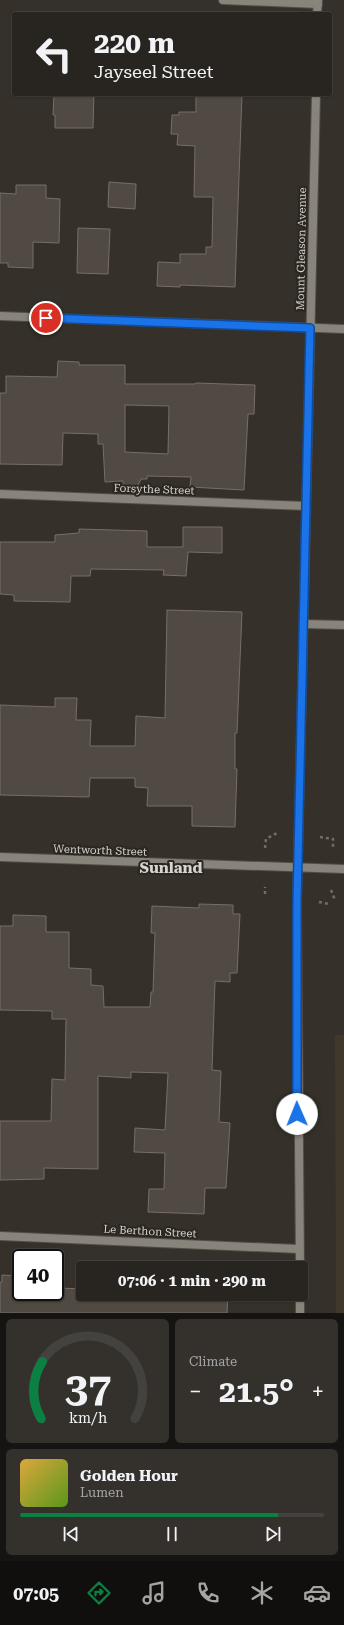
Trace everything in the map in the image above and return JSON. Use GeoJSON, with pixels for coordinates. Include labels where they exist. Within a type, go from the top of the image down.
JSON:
{"type":"FeatureCollection","features":[{"type":"Feature","properties":{"kind":"street"},"geometry":{"type":"LineString","coordinates":[[223,0],[318,2],[317,12]]}},
{"type":"Feature","properties":{"kind":"street","name":"Mount Gleason Avenue"},"geometry":{"type":"LineString","coordinates":[[300,1261],[297,1053],[297,868],[316,96]]}},
{"type":"Feature","properties":{"kind":"street"},"geometry":{"type":"LineString","coordinates":[[0,316],[344,329]]}},
{"type":"Feature","properties":{"kind":"street","name":"Forsythe Street"},"geometry":{"type":"LineString","coordinates":[[0,494],[306,506]]}},
{"type":"Feature","properties":{"kind":"street"},"geometry":{"type":"LineString","coordinates":[[302,624],[344,625]]}},
{"type":"Feature","properties":{"kind":"street","name":"Wentworth Street"},"geometry":{"type":"LineString","coordinates":[[0,857],[344,869]]}},
{"type":"Feature","properties":{"kind":"street","name":"Le Berthon Street"},"geometry":{"type":"LineString","coordinates":[[0,1236],[299,1250]]}},
{"type":"Feature","properties":{"kind":"street"},"geometry":{"type":"LineString","coordinates":[[300,1301],[300,1313]]}},
{"type":"Feature","properties":{"kind":"path"},"geometry":{"type":"LineString","coordinates":[[265,848],[266,839],[277,833]]}},
{"type":"Feature","properties":{"kind":"path"},"geometry":{"type":"LineString","coordinates":[[320,837],[333,839],[333,848]]}},
{"type":"Feature","properties":{"kind":"path"},"geometry":{"type":"LineString","coordinates":[[265,887],[265,894]]}},
{"type":"Feature","properties":{"kind":"path"},"geometry":{"type":"LineString","coordinates":[[331,890],[335,900]]}},
{"type":"Feature","properties":{"kind":"path"},"geometry":{"type":"LineString","coordinates":[[319,902],[329,904]]}},
{"type":"Feature","properties":{"kind":"shaded area"},"geometry":{"type":"Polygon","coordinates":[[[335,1035],[344,1035],[344,1313],[336,1313],[335,1035]]]}},
{"type":"Feature","properties":{"kind":"building"},"geometry":{"type":"Polygon","coordinates":[[[54,96],[94,96],[93,128],[55,128],[55,115],[53,115],[54,96]]]}},
{"type":"Feature","properties":{"kind":"building"},"geometry":{"type":"Polygon","coordinates":[[[196,96],[242,96],[235,287],[180,285],[180,287],[157,286],[158,262],[180,263],[180,254],[206,254],[206,247],[212,247],[213,197],[194,197],[195,146],[177,145],[178,134],[171,134],[172,115],[179,115],[179,112],[196,112],[196,96]]]}},
{"type":"Feature","properties":{"kind":"building"},"geometry":{"type":"Polygon","coordinates":[[[109,182],[136,184],[135,209],[108,207],[109,182]]]}},
{"type":"Feature","properties":{"kind":"building"},"geometry":{"type":"Polygon","coordinates":[[[16,185],[46,185],[46,198],[60,199],[59,243],[33,242],[33,268],[8,267],[8,263],[0,263],[0,193],[16,194],[16,185]]]}},
{"type":"Feature","properties":{"kind":"building"},"geometry":{"type":"Polygon","coordinates":[[[78,228],[110,229],[108,274],[77,273],[78,228]]]}},
{"type":"Feature","properties":{"kind":"building"},"geometry":{"type":"Polygon","coordinates":[[[58,361],[79,362],[79,365],[125,365],[125,384],[196,383],[255,385],[254,414],[248,414],[244,490],[190,487],[191,477],[147,476],[147,479],[141,479],[134,494],[123,493],[123,481],[105,482],[103,444],[98,444],[98,434],[63,433],[62,465],[0,464],[0,393],[6,393],[6,376],[57,377],[58,361]],[[125,405],[125,452],[168,454],[169,406],[125,405]]]}},
{"type":"Feature","properties":{"kind":"building"},"geometry":{"type":"Polygon","coordinates":[[[183,527],[222,527],[222,553],[188,552],[186,576],[163,575],[164,570],[91,569],[90,576],[71,576],[70,602],[14,601],[14,595],[0,594],[0,542],[55,542],[55,535],[79,533],[79,529],[147,531],[147,547],[183,547],[183,527]]]}},
{"type":"Feature","properties":{"kind":"building"},"geometry":{"type":"Polygon","coordinates":[[[167,610],[242,612],[237,733],[235,733],[235,769],[237,769],[235,827],[192,826],[192,806],[147,806],[148,788],[135,787],[135,778],[90,778],[89,797],[0,795],[0,705],[55,707],[55,698],[77,698],[76,720],[91,720],[90,746],[135,746],[136,716],[165,718],[167,610]]]}},
{"type":"Feature","properties":{"kind":"building"},"geometry":{"type":"Polygon","coordinates":[[[199,904],[233,905],[233,914],[240,914],[237,973],[230,973],[230,982],[215,981],[212,1070],[221,1071],[219,1122],[230,1123],[226,1188],[205,1188],[204,1214],[148,1212],[149,1189],[164,1189],[165,1153],[134,1152],[135,1128],[165,1130],[168,1073],[131,1072],[131,1078],[98,1076],[98,1169],[44,1168],[44,1179],[0,1180],[0,1121],[51,1121],[52,1079],[65,1080],[66,1019],[52,1019],[52,1011],[0,1010],[0,926],[13,926],[13,915],[46,916],[46,932],[69,932],[69,968],[91,969],[91,985],[103,986],[104,1007],[150,1007],[151,992],[153,992],[155,933],[151,933],[152,906],[199,908],[199,904]]]}},
{"type":"Feature","properties":{"kind":"building"},"geometry":{"type":"Polygon","coordinates":[[[2,1275],[12,1276],[12,1301],[64,1301],[64,1288],[76,1289],[76,1301],[228,1301],[227,1313],[0,1313],[0,1282],[2,1282],[2,1275]]]}},
{"type":"Feature","properties":{"kind":"district","name":"Sunland"},"geometry":{"type":"Point","coordinates":[171,868]}},
{"type":"Feature","properties":{"kind":"route"},"geometry":{"type":"LineString","coordinates":[[46,318],[310,328],[302,624],[297,901],[297,1114]]}}]}
